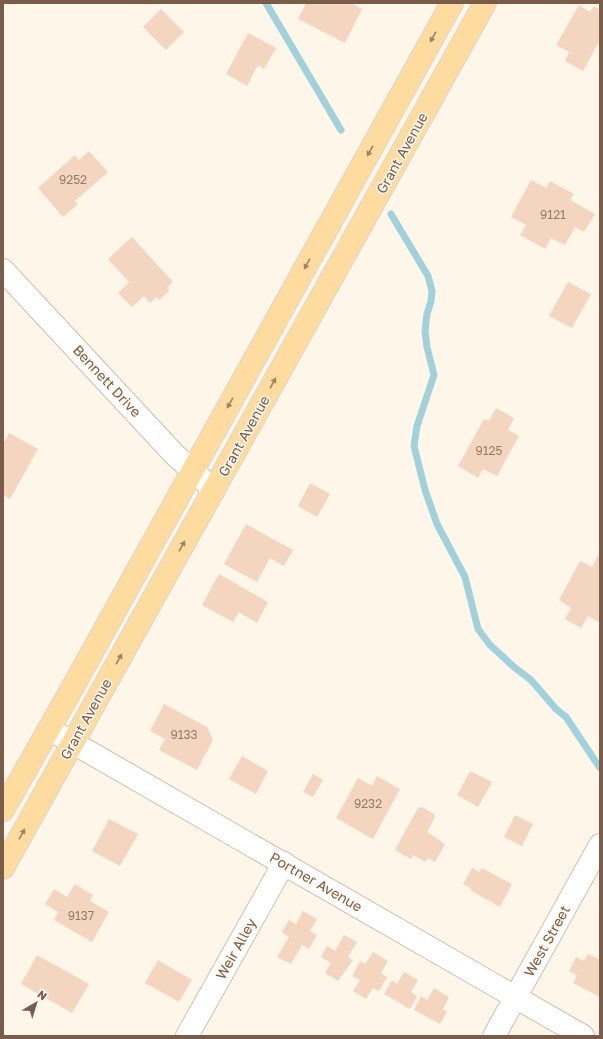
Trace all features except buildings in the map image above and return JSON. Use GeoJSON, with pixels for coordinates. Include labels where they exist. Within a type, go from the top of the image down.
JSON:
{"type":"FeatureCollection","features":[{"type":"Feature","properties":{"kind":"main road","name":"Grant Avenue"},"geometry":{"type":"LineString","coordinates":[[3,810],[193,471],[452,3]]}},
{"type":"Feature","properties":{"kind":"main road","name":"Grant Avenue"},"geometry":{"type":"LineString","coordinates":[[3,868],[485,3]]}},
{"type":"Feature","properties":{"kind":"street","name":"Bennett Drive"},"geometry":{"type":"LineString","coordinates":[[3,270],[174,454],[214,490]]}},
{"type":"Feature","properties":{"kind":"street","name":"Portner Avenue"},"geometry":{"type":"LineString","coordinates":[[49,729],[583,1036]]}},
{"type":"Feature","properties":{"kind":"street","name":"West Street"},"geometry":{"type":"LineString","coordinates":[[494,1036],[600,845]]}},
{"type":"Feature","properties":{"kind":"street","name":"Weir Alley"},"geometry":{"type":"LineString","coordinates":[[187,1036],[284,863]]}},
{"type":"Feature","properties":{"kind":"waterway"},"geometry":{"type":"LineString","coordinates":[[266,3],[341,130]]}},
{"type":"Feature","properties":{"kind":"waterway"},"geometry":{"type":"LineString","coordinates":[[391,214],[428,276],[432,291],[425,331],[427,347],[434,375],[417,426],[414,446],[425,490],[437,524],[465,577],[478,629],[490,645],[531,680],[556,709],[566,717],[600,768]]}}]}
